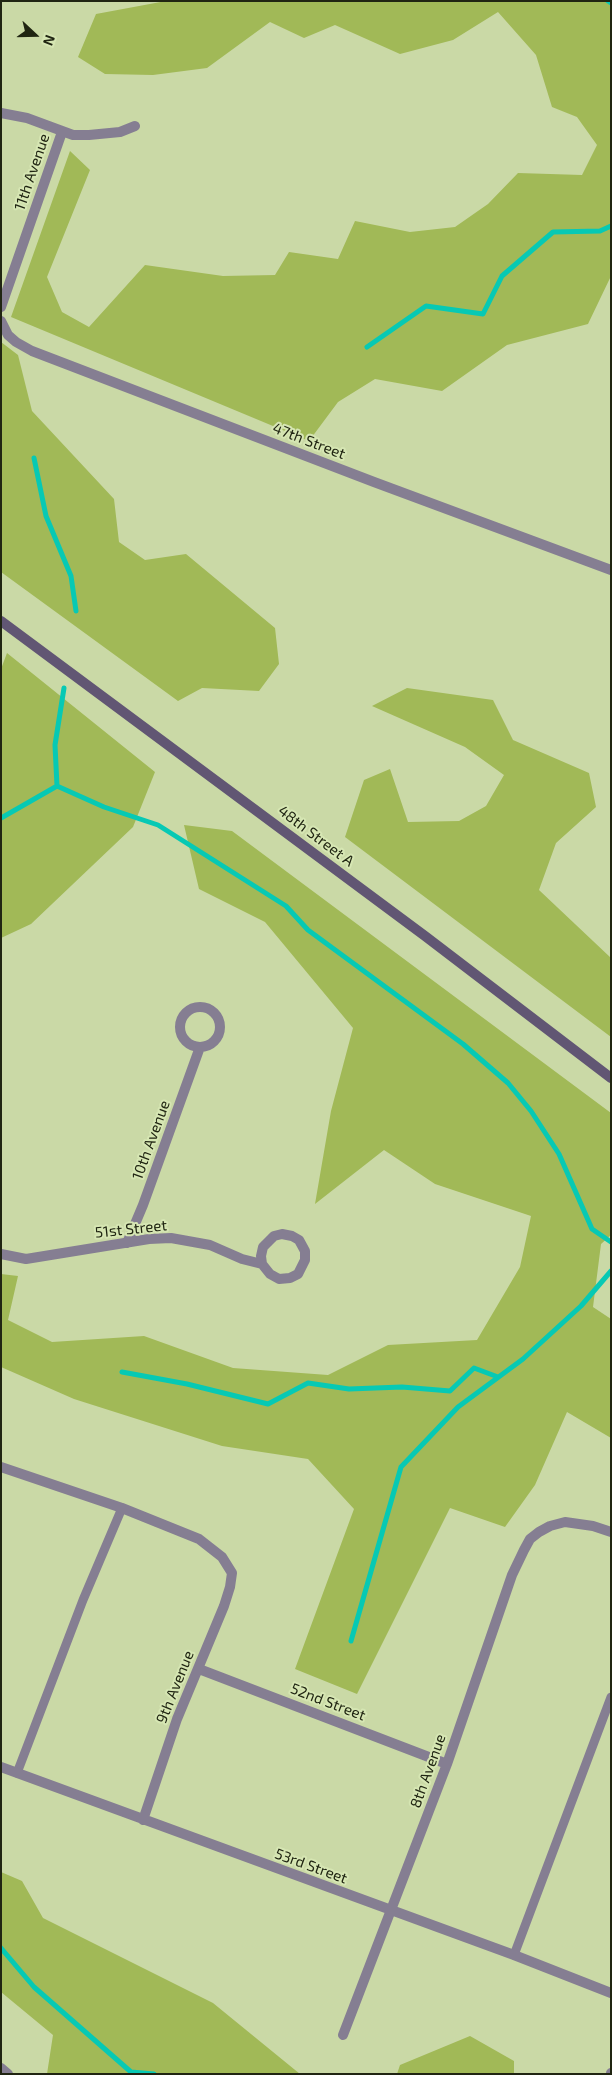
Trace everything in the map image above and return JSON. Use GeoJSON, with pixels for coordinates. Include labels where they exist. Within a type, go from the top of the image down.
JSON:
{"type":"FeatureCollection","features":[{"type":"Feature","properties":{"kind":"street"},"geometry":{"type":"LineString","coordinates":[[1,113],[27,118],[73,135],[120,132],[134,126]]}},
{"type":"Feature","properties":{"kind":"street","name":"11th Avenue"},"geometry":{"type":"LineString","coordinates":[[1,307],[62,132]]}},
{"type":"Feature","properties":{"kind":"street","name":"47th Street"},"geometry":{"type":"LineString","coordinates":[[2,325],[16,342],[32,351],[374,482],[611,570]]}},
{"type":"Feature","properties":{"kind":"street","name":"48th Street A"},"geometry":{"type":"LineString","coordinates":[[1,620],[425,936],[611,1078]]}},
{"type":"Feature","properties":{"kind":"street"},"geometry":{"type":"LineString","coordinates":[[201,1006],[212,1009],[216,1014],[220,1021],[220,1031],[215,1042],[200,1047],[193,1046],[186,1041],[181,1032],[180,1025],[182,1016],[188,1010],[201,1006]]}},
{"type":"Feature","properties":{"kind":"street","name":"10th Avenue"},"geometry":{"type":"LineString","coordinates":[[127,1243],[200,1047]]}},
{"type":"Feature","properties":{"kind":"street","name":"51st Street"},"geometry":{"type":"LineString","coordinates":[[1,1254],[26,1259],[149,1239],[187,1240],[210,1245],[242,1259],[262,1264],[270,1274],[279,1278],[290,1278],[298,1274],[302,1268],[305,1260],[305,1251],[299,1240],[292,1236],[282,1234],[274,1236],[263,1247],[262,1264]]}},
{"type":"Feature","properties":{"kind":"street"},"geometry":{"type":"LineString","coordinates":[[1,1467],[122,1508]]}},
{"type":"Feature","properties":{"kind":"street","name":"9th Avenue"},"geometry":{"type":"LineString","coordinates":[[122,1508],[200,1540],[214,1548],[232,1573],[230,1587],[199,1669],[177,1718],[143,1820]]}},
{"type":"Feature","properties":{"kind":"street","name":"8th Avenue"},"geometry":{"type":"LineString","coordinates":[[343,2035],[447,1764],[512,1576],[530,1539],[538,1532],[550,1526],[565,1522],[592,1526],[611,1532]]}},
{"type":"Feature","properties":{"kind":"street","name":"52nd Street"},"geometry":{"type":"LineString","coordinates":[[199,1669],[447,1764]]}},
{"type":"Feature","properties":{"kind":"street","name":"53rd Street"},"geometry":{"type":"LineString","coordinates":[[1,1767],[514,1955],[611,1993]]}},
{"type":"Feature","properties":{"kind":"street"},"geometry":{"type":"LineString","coordinates":[[1,2068],[8,2074]]}},
{"type":"Feature","properties":{"kind":"lane"},"geometry":{"type":"LineString","coordinates":[[17,1773],[83,1600],[122,1508]]}},
{"type":"Feature","properties":{"kind":"lane"},"geometry":{"type":"LineString","coordinates":[[514,1955],[611,1697]]}},
{"type":"Feature","properties":{"kind":"green space"},"geometry":{"type":"Polygon","coordinates":[[[166,1],[611,1],[611,276],[588,324],[507,345],[442,391],[375,379],[338,402],[309,441],[11,317],[70,151],[90,170],[47,277],[62,312],[89,327],[145,265],[223,276],[275,275],[289,252],[338,259],[355,221],[410,232],[455,227],[488,204],[518,173],[582,175],[597,145],[577,117],[552,107],[536,55],[498,12],[453,40],[400,54],[335,25],[304,38],[270,22],[207,68],[153,75],[105,74],[78,57],[96,14],[166,1]]]}},
{"type":"Feature","properties":{"kind":"green space"},"geometry":{"type":"Polygon","coordinates":[[[1,342],[18,355],[32,411],[114,499],[119,542],[145,560],[186,554],[275,628],[279,664],[259,691],[202,688],[178,701],[1,572],[1,342]]]}},
{"type":"Feature","properties":{"kind":"green space"},"geometry":{"type":"Polygon","coordinates":[[[7,653],[155,772],[133,827],[31,924],[1,938],[1,669],[7,653]]]}},
{"type":"Feature","properties":{"kind":"green space"},"geometry":{"type":"Polygon","coordinates":[[[407,688],[493,700],[513,740],[589,773],[596,807],[556,843],[539,890],[611,958],[611,1037],[345,837],[364,780],[390,769],[408,822],[459,821],[486,806],[504,775],[465,747],[372,706],[407,688]]]}},
{"type":"Feature","properties":{"kind":"green space"},"geometry":{"type":"Polygon","coordinates":[[[184,825],[232,831],[611,1113],[611,1235],[601,1244],[593,1307],[611,1319],[611,1438],[567,1412],[535,1485],[505,1527],[450,1508],[357,1694],[295,1669],[354,1509],[308,1459],[222,1446],[74,1399],[1,1367],[1,1274],[18,1276],[8,1320],[52,1342],[144,1336],[233,1368],[328,1375],[388,1345],[477,1340],[520,1267],[531,1216],[435,1184],[384,1150],[315,1204],[331,1111],[353,1028],[265,922],[199,889],[184,825]]]}},
{"type":"Feature","properties":{"kind":"green space"},"geometry":{"type":"Polygon","coordinates":[[[1,1872],[22,1881],[43,1918],[213,2003],[300,2074],[47,2074],[53,2035],[1,1992],[1,1872]]]}},
{"type":"Feature","properties":{"kind":"green space"},"geometry":{"type":"Polygon","coordinates":[[[470,2036],[514,2061],[514,2074],[397,2074],[400,2065],[470,2036]]]}},
{"type":"Feature","properties":{"kind":"waterway"},"geometry":{"type":"LineString","coordinates":[[367,347],[426,306],[483,314],[502,276],[553,232],[600,231],[611,226]]}},
{"type":"Feature","properties":{"kind":"waterway"},"geometry":{"type":"LineString","coordinates":[[34,458],[46,516],[71,576],[76,611]]}},
{"type":"Feature","properties":{"kind":"waterway"},"geometry":{"type":"LineString","coordinates":[[57,786],[55,745],[64,688]]}},
{"type":"Feature","properties":{"kind":"waterway"},"geometry":{"type":"LineString","coordinates":[[1,818],[57,786],[104,807],[158,825],[286,906],[308,930],[463,1044],[508,1083],[531,1111],[559,1154],[592,1229],[611,1242]]}},
{"type":"Feature","properties":{"kind":"waterway"},"geometry":{"type":"LineString","coordinates":[[351,1641],[401,1467],[458,1407],[523,1359],[581,1306],[611,1271]]}},
{"type":"Feature","properties":{"kind":"waterway"},"geometry":{"type":"LineString","coordinates":[[122,1372],[187,1384],[268,1404],[308,1383],[349,1389],[402,1387],[450,1391],[474,1368],[498,1377]]}},
{"type":"Feature","properties":{"kind":"waterway"},"geometry":{"type":"LineString","coordinates":[[1,1948],[34,1987],[131,2072],[154,2074]]}}]}
